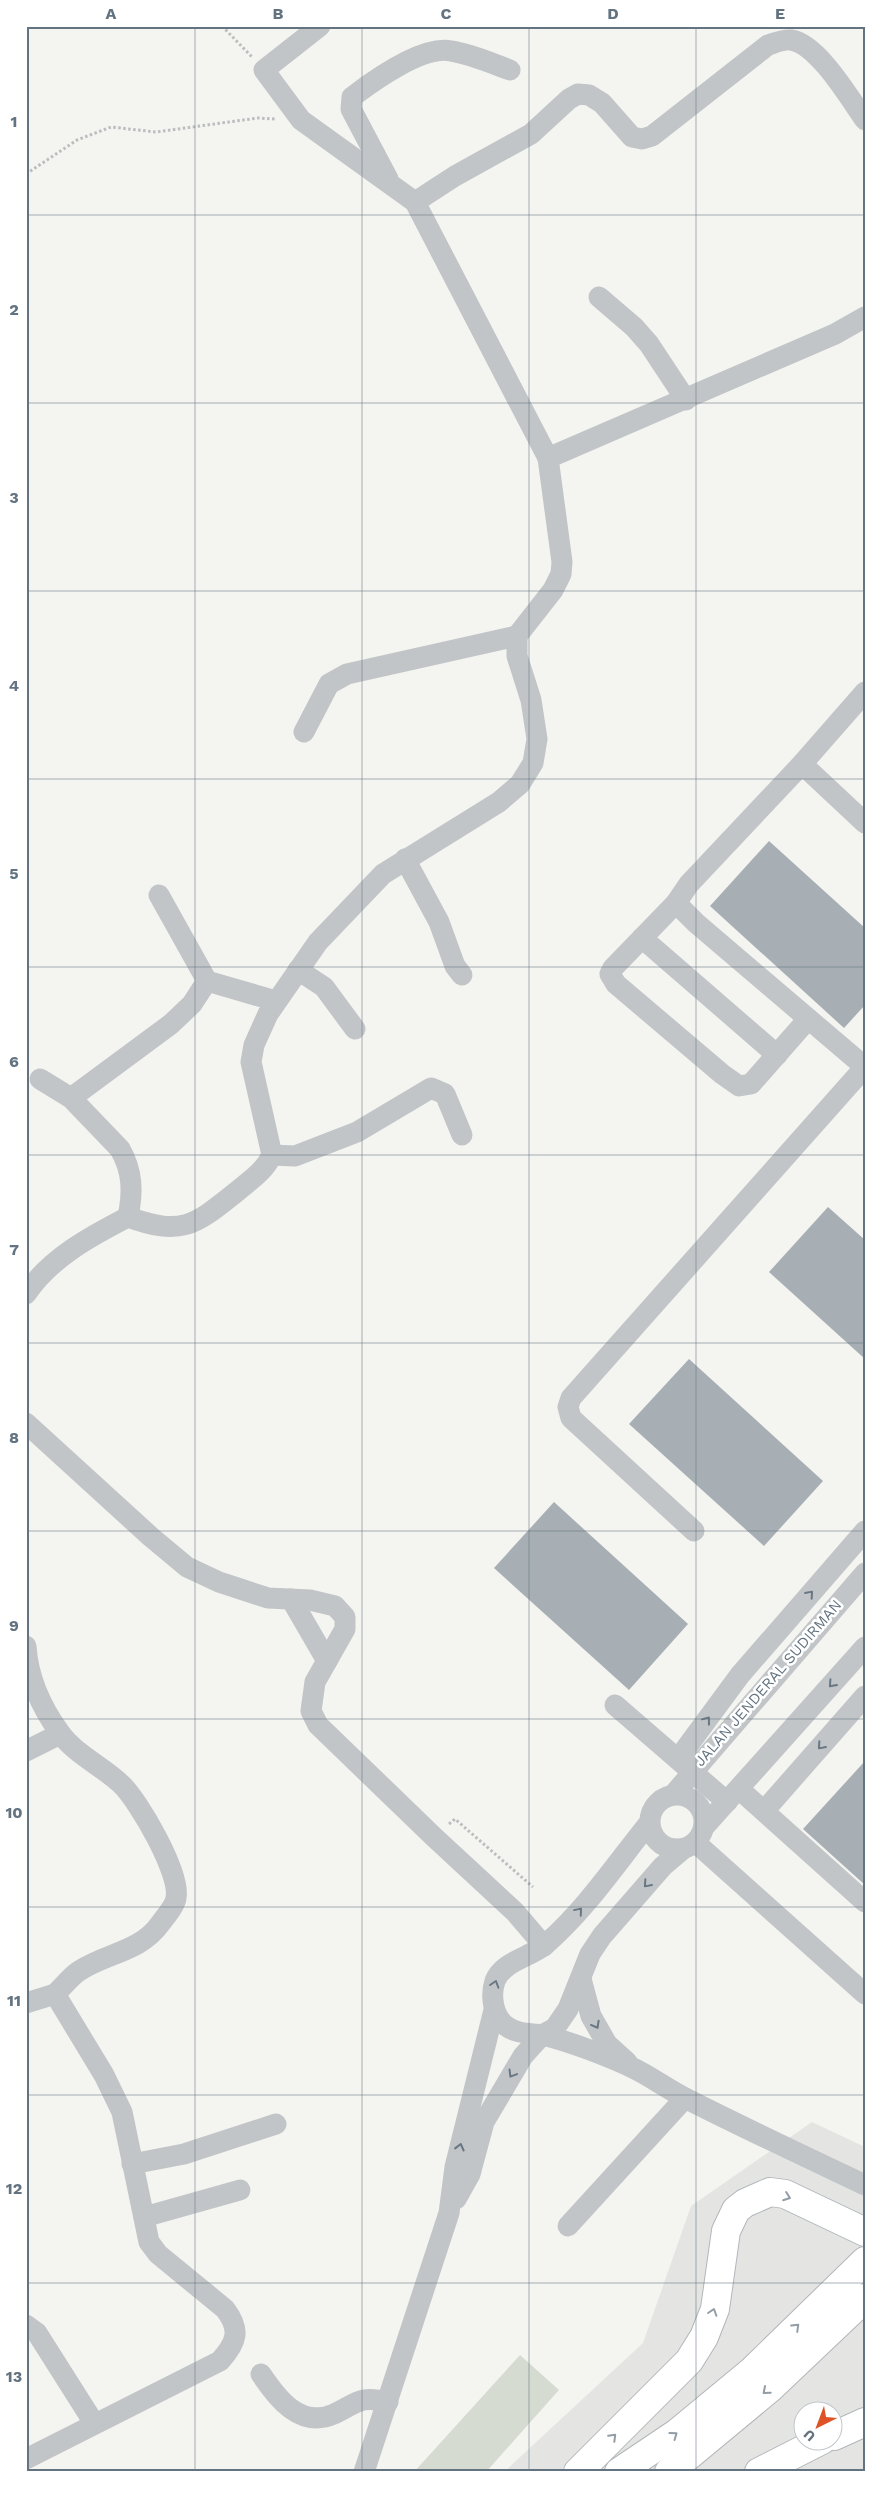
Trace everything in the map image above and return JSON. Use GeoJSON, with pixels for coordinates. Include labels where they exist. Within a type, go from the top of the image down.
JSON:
{"type":"FeatureCollection","features":[{"type":"Feature","properties":{"kind":"main road"},"geometry":{"type":"LineString","coordinates":[[578,2472],[689,2362],[704,2337],[714,2308],[726,2230],[736,2210],[745,2202],[770,2192],[785,2194],[865,2232]]}},
{"type":"Feature","properties":{"kind":"main road"},"geometry":{"type":"LineString","coordinates":[[619,2472],[677,2433],[752,2371],[865,2261]]}},
{"type":"Feature","properties":{"kind":"main road"},"geometry":{"type":"LineString","coordinates":[[670,2472],[769,2389],[865,2298]]}},
{"type":"Feature","properties":{"kind":"main road"},"geometry":{"type":"LineString","coordinates":[[844,2431],[865,2422]]}},
{"type":"Feature","properties":{"kind":"main road"},"geometry":{"type":"LineString","coordinates":[[759,2472],[802,2450]]}},
{"type":"Feature","properties":{"kind":"street"},"geometry":{"type":"LineString","coordinates":[[304,732],[329,684],[347,674],[517,636],[554,590],[561,574],[562,562],[548,458],[416,202],[301,120],[264,70],[320,26]]}},
{"type":"Feature","properties":{"kind":"street"},"geometry":{"type":"LineString","coordinates":[[416,202],[455,176],[531,134],[569,99],[578,94],[589,95],[602,103],[632,138],[642,139],[652,136],[768,45],[781,41],[792,40],[815,54],[836,78],[865,120]]}},
{"type":"Feature","properties":{"kind":"street"},"geometry":{"type":"LineString","coordinates":[[391,183],[352,109],[352,97],[380,75],[426,54],[449,50],[510,70]]}},
{"type":"Feature","properties":{"kind":"street"},"geometry":{"type":"LineString","coordinates":[[599,297],[634,327],[649,344],[686,400]]}},
{"type":"Feature","properties":{"kind":"street"},"geometry":{"type":"LineString","coordinates":[[548,458],[835,334],[865,317]]}},
{"type":"Feature","properties":{"kind":"street"},"geometry":{"type":"LineString","coordinates":[[26,1294],[41,1277],[77,1245],[128,1217],[157,1226],[177,1227],[190,1224],[203,1218],[259,1174],[272,1155],[251,1062],[254,1045],[276,1001],[318,942],[383,874],[499,802],[520,784],[532,763],[538,739],[536,719],[517,656],[517,636]]}},
{"type":"Feature","properties":{"kind":"street"},"geometry":{"type":"LineString","coordinates":[[808,1019],[751,1084],[740,1086],[722,1074],[616,984],[610,974],[613,968],[676,903],[689,884],[802,764],[865,692]]}},
{"type":"Feature","properties":{"kind":"street"},"geometry":{"type":"LineString","coordinates":[[802,764],[865,823]]}},
{"type":"Feature","properties":{"kind":"street"},"geometry":{"type":"LineString","coordinates":[[405,859],[439,922],[455,966],[462,974]]}},
{"type":"Feature","properties":{"kind":"street"},"geometry":{"type":"LineString","coordinates":[[159,895],[207,981],[276,1001]]}},
{"type":"Feature","properties":{"kind":"street"},"geometry":{"type":"LineString","coordinates":[[676,903],[696,923],[865,1067],[571,1398],[568,1407],[571,1418],[694,1531]]}},
{"type":"Feature","properties":{"kind":"street"},"geometry":{"type":"LineString","coordinates":[[642,938],[777,1055]]}},
{"type":"Feature","properties":{"kind":"street"},"geometry":{"type":"LineString","coordinates":[[298,970],[324,987],[356,1029]]}},
{"type":"Feature","properties":{"kind":"street"},"geometry":{"type":"LineString","coordinates":[[71,1098],[171,1024],[192,1004],[207,981]]}},
{"type":"Feature","properties":{"kind":"street"},"geometry":{"type":"LineString","coordinates":[[40,1079],[71,1098],[114,1142],[126,1159],[132,1188],[128,1217]]}},
{"type":"Feature","properties":{"kind":"street"},"geometry":{"type":"LineString","coordinates":[[272,1155],[295,1156],[357,1132],[431,1088],[446,1094],[462,1135]]}},
{"type":"Feature","properties":{"kind":"street"},"geometry":{"type":"LineString","coordinates":[[26,1423],[151,1537],[187,1567],[219,1582],[268,1598],[291,1599],[336,1606],[345,1617],[345,1630],[315,1682],[312,1711],[318,1725],[515,1912],[544,1946]]}},
{"type":"Feature","properties":{"kind":"street"},"geometry":{"type":"LineString","coordinates":[[684,1765],[740,1675],[865,1530]]}},
{"type":"Feature","properties":{"kind":"street","name":"JALAN JENDERAL SUDIRMAN"},"geometry":{"type":"LineString","coordinates":[[672,1794],[684,1765],[865,1573]]}},
{"type":"Feature","properties":{"kind":"street"},"geometry":{"type":"LineString","coordinates":[[291,1599],[327,1661]]}},
{"type":"Feature","properties":{"kind":"street"},"geometry":{"type":"LineString","coordinates":[[26,1646],[32,1693],[60,1734],[121,1784],[142,1809],[155,1831],[174,1879],[176,1898],[159,1926],[132,1948],[79,1971],[55,1994],[26,2003]]}},
{"type":"Feature","properties":{"kind":"street"},"geometry":{"type":"LineString","coordinates":[[364,2472],[449,2213],[470,2174],[484,2122],[523,2056],[542,2035],[555,2028],[568,2008],[582,1973],[602,1936],[663,1866],[694,1840],[865,1647]]}},
{"type":"Feature","properties":{"kind":"street"},"geometry":{"type":"LineString","coordinates":[[764,1811],[865,1696]]}},
{"type":"Feature","properties":{"kind":"street"},"geometry":{"type":"LineString","coordinates":[[615,1705],[684,1765],[733,1796],[764,1811],[865,1902]]}},
{"type":"Feature","properties":{"kind":"street"},"geometry":{"type":"LineString","coordinates":[[26,1751],[60,1734]]}},
{"type":"Feature","properties":{"kind":"street"},"geometry":{"type":"LineString","coordinates":[[449,2213],[455,2167],[494,2010],[493,1993],[496,1980],[505,1968],[531,1956],[544,1946],[575,1916],[649,1823],[652,1810],[660,1800],[672,1794],[686,1796],[697,1803],[704,1814],[694,1840],[670,1849],[660,1844],[652,1835],[649,1823]]}},
{"type":"Feature","properties":{"kind":"street"},"geometry":{"type":"LineString","coordinates":[[694,1840],[865,1994]]}},
{"type":"Feature","properties":{"kind":"street"},"geometry":{"type":"LineString","coordinates":[[582,1973],[592,2016],[607,2044],[635,2069]]}},
{"type":"Feature","properties":{"kind":"street"},"geometry":{"type":"LineString","coordinates":[[26,2459],[220,2361],[234,2342],[236,2333],[233,2320],[225,2309],[158,2254],[149,2242],[122,2112],[104,2075],[55,1994]]}},
{"type":"Feature","properties":{"kind":"street"},"geometry":{"type":"LineString","coordinates":[[494,2010],[506,2026],[526,2034],[542,2035],[635,2069],[685,2098],[865,2185]]}},
{"type":"Feature","properties":{"kind":"street"},"geometry":{"type":"LineString","coordinates":[[568,2226],[685,2098]]}},
{"type":"Feature","properties":{"kind":"street"},"geometry":{"type":"LineString","coordinates":[[132,2164],[184,2154],[276,2124]]}},
{"type":"Feature","properties":{"kind":"street"},"geometry":{"type":"LineString","coordinates":[[144,2217],[240,2190]]}},
{"type":"Feature","properties":{"kind":"street"},"geometry":{"type":"LineString","coordinates":[[26,2325],[37,2333],[94,2423]]}},
{"type":"Feature","properties":{"kind":"street"},"geometry":{"type":"LineString","coordinates":[[261,2374],[283,2405],[298,2414],[311,2417],[334,2414],[355,2401],[368,2398],[388,2402]]}},
{"type":"Feature","properties":{"kind":"path"},"geometry":{"type":"LineString","coordinates":[[222,26],[264,70]]}},
{"type":"Feature","properties":{"kind":"path"},"geometry":{"type":"LineString","coordinates":[[26,174],[77,140],[111,127],[156,132],[258,118],[301,120]]}},
{"type":"Feature","properties":{"kind":"path"},"geometry":{"type":"LineString","coordinates":[[434,1837],[455,1820],[533,1887]]}},
{"type":"Feature","properties":{"kind":"shaded area"},"geometry":{"type":"Polygon","coordinates":[[[812,2122],[865,2147],[865,2472],[504,2472],[643,2343],[691,2206],[812,2122]]]}},
{"type":"Feature","properties":{"kind":"shaded area"},"geometry":{"type":"Polygon","coordinates":[[[520,2355],[559,2390],[486,2472],[414,2472],[520,2355]]]}},
{"type":"Feature","properties":{"kind":"building"},"geometry":{"type":"Polygon","coordinates":[[[769,841],[865,928],[865,1005],[844,1028],[710,906],[769,841]]]}},
{"type":"Feature","properties":{"kind":"building"},"geometry":{"type":"Polygon","coordinates":[[[828,1207],[865,1240],[865,1359],[769,1272],[828,1207]]]}},
{"type":"Feature","properties":{"kind":"building"},"geometry":{"type":"Polygon","coordinates":[[[689,1359],[823,1481],[764,1546],[629,1424],[689,1359]]]}},
{"type":"Feature","properties":{"kind":"building"},"geometry":{"type":"Polygon","coordinates":[[[554,1502],[688,1624],[629,1690],[494,1568],[554,1502]]]}},
{"type":"Feature","properties":{"kind":"building"},"geometry":{"type":"Polygon","coordinates":[[[865,1761],[865,1885],[803,1829],[865,1761]]]}}]}
